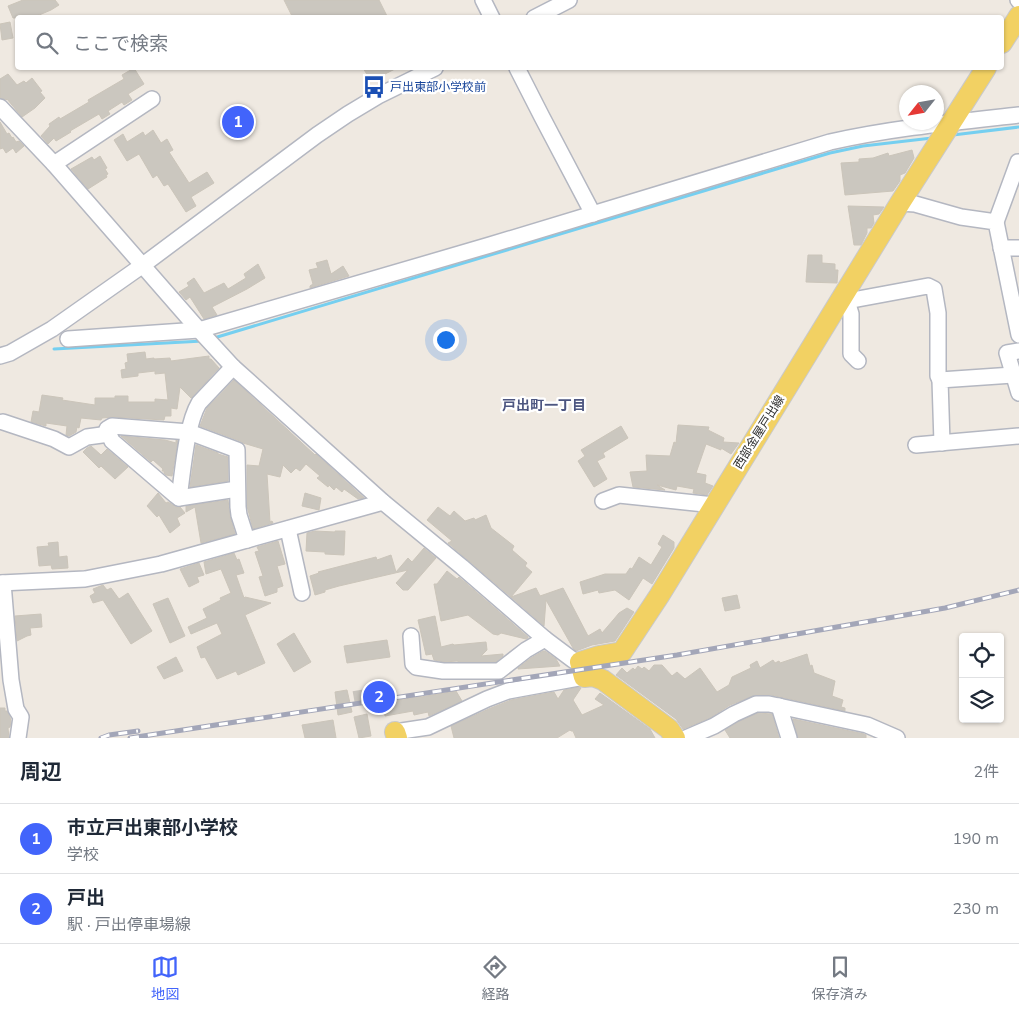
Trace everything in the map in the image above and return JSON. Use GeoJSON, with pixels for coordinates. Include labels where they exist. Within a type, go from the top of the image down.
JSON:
{"type":"FeatureCollection","features":[{"type":"Feature","properties":{"kind":"main road"},"geometry":{"type":"LineString","coordinates":[[1004,40],[1019,16]]}},
{"type":"Feature","properties":{"kind":"main road","name":"西部金屋戸出線"},"geometry":{"type":"LineString","coordinates":[[582,669],[599,656],[622,652],[659,596],[754,440],[844,299],[900,203],[985,70]]}},
{"type":"Feature","properties":{"kind":"main road"},"geometry":{"type":"LineString","coordinates":[[582,669],[592,676],[603,680],[669,729],[675,738]]}},
{"type":"Feature","properties":{"kind":"street"},"geometry":{"type":"LineString","coordinates":[[483,0],[490,15]]}},
{"type":"Feature","properties":{"kind":"street"},"geometry":{"type":"LineString","coordinates":[[540,15],[569,0]]}},
{"type":"Feature","properties":{"kind":"street"},"geometry":{"type":"LineString","coordinates":[[0,356],[10,353],[52,329],[143,265],[348,114],[378,96],[431,70]]}},
{"type":"Feature","properties":{"kind":"street"},"geometry":{"type":"LineString","coordinates":[[519,70],[594,214]]}},
{"type":"Feature","properties":{"kind":"street"},"geometry":{"type":"LineString","coordinates":[[54,164],[152,98]]}},
{"type":"Feature","properties":{"kind":"street"},"geometry":{"type":"LineString","coordinates":[[0,107],[54,164],[233,368],[383,502],[582,669],[508,691],[428,727],[396,735]]}},
{"type":"Feature","properties":{"kind":"street"},"geometry":{"type":"LineString","coordinates":[[68,340],[205,337],[594,214],[830,142],[858,136],[945,131],[1019,115]]}},
{"type":"Feature","properties":{"kind":"street"},"geometry":{"type":"LineString","coordinates":[[1019,162],[996,222],[1019,335]]}},
{"type":"Feature","properties":{"kind":"street"},"geometry":{"type":"LineString","coordinates":[[900,203],[915,204],[961,217],[996,222]]}},
{"type":"Feature","properties":{"kind":"street"},"geometry":{"type":"LineString","coordinates":[[1001,248],[1019,248]]}},
{"type":"Feature","properties":{"kind":"street"},"geometry":{"type":"LineString","coordinates":[[858,361],[851,354],[851,314],[844,299],[928,286],[934,289],[938,313],[938,376],[940,380],[942,443]]}},
{"type":"Feature","properties":{"kind":"street"},"geometry":{"type":"LineString","coordinates":[[1019,351],[1007,353],[1019,393]]}},
{"type":"Feature","properties":{"kind":"street"},"geometry":{"type":"LineString","coordinates":[[179,498],[189,432],[196,408],[233,368]]}},
{"type":"Feature","properties":{"kind":"street"},"geometry":{"type":"LineString","coordinates":[[940,380],[1013,375]]}},
{"type":"Feature","properties":{"kind":"street"},"geometry":{"type":"LineString","coordinates":[[3,422],[54,439],[68,447],[87,437],[109,434]]}},
{"type":"Feature","properties":{"kind":"street"},"geometry":{"type":"LineString","coordinates":[[237,489],[179,498],[112,442],[107,429],[112,426],[189,432],[237,450],[239,515],[247,540]]}},
{"type":"Feature","properties":{"kind":"street"},"geometry":{"type":"LineString","coordinates":[[916,446],[1019,436]]}},
{"type":"Feature","properties":{"kind":"street"},"geometry":{"type":"LineString","coordinates":[[603,501],[619,495],[714,505]]}},
{"type":"Feature","properties":{"kind":"street"},"geometry":{"type":"LineString","coordinates":[[18,738],[20,717],[6,681],[2,583],[86,579],[161,564],[383,502]]}},
{"type":"Feature","properties":{"kind":"street"},"geometry":{"type":"LineString","coordinates":[[288,529],[302,593]]}},
{"type":"Feature","properties":{"kind":"street"},"geometry":{"type":"LineString","coordinates":[[411,636],[413,664],[416,667],[442,671],[499,671],[526,650],[545,639]]}},
{"type":"Feature","properties":{"kind":"street"},"geometry":{"type":"LineString","coordinates":[[686,738],[756,704],[769,704],[830,716],[867,725],[897,738]]}},
{"type":"Feature","properties":{"kind":"street"},"geometry":{"type":"LineString","coordinates":[[779,706],[789,738]]}},
{"type":"Feature","properties":{"kind":"building"},"geometry":{"type":"Polygon","coordinates":[[[23,0],[55,0],[59,5],[39,15],[15,15],[15,18],[13,18],[8,6],[23,0]]]}},
{"type":"Feature","properties":{"kind":"building"},"geometry":{"type":"Polygon","coordinates":[[[284,0],[379,0],[386,15],[292,15],[284,0]]]}},
{"type":"Feature","properties":{"kind":"building"},"geometry":{"type":"Polygon","coordinates":[[[10,22],[13,38],[2,40],[0,24],[10,22]]]}},
{"type":"Feature","properties":{"kind":"building"},"geometry":{"type":"Polygon","coordinates":[[[131,70],[135,70],[144,84],[128,94],[132,100],[124,105],[122,102],[108,111],[110,114],[102,119],[99,114],[56,141],[54,138],[48,144],[41,136],[50,126],[49,124],[89,102],[88,100],[124,79],[122,75],[131,70]]]}},
{"type":"Feature","properties":{"kind":"building"},"geometry":{"type":"Polygon","coordinates":[[[364,70],[393,70],[371,81],[364,70]]]}},
{"type":"Feature","properties":{"kind":"building"},"geometry":{"type":"Polygon","coordinates":[[[8,74],[17,85],[24,81],[26,83],[32,78],[45,98],[22,117],[7,99],[0,98],[0,79],[8,74]]]}},
{"type":"Feature","properties":{"kind":"building"},"geometry":{"type":"Polygon","coordinates":[[[0,122],[7,134],[9,133],[16,142],[19,141],[24,146],[16,153],[13,148],[6,153],[3,148],[0,149],[0,122]]]}},
{"type":"Feature","properties":{"kind":"building"},"geometry":{"type":"Polygon","coordinates":[[[153,130],[161,143],[167,139],[173,150],[169,152],[189,183],[207,172],[214,183],[191,197],[196,206],[186,212],[168,184],[164,186],[157,175],[153,178],[139,154],[127,161],[114,140],[123,134],[127,142],[143,132],[145,136],[153,130]]]}},
{"type":"Feature","properties":{"kind":"building"},"geometry":{"type":"Polygon","coordinates":[[[912,150],[914,158],[905,173],[900,175],[900,181],[893,191],[845,195],[841,163],[859,162],[859,159],[873,158],[888,153],[889,156],[912,150]]]}},
{"type":"Feature","properties":{"kind":"building"},"geometry":{"type":"Polygon","coordinates":[[[100,156],[107,168],[105,169],[108,174],[106,175],[107,177],[88,189],[71,169],[92,157],[94,160],[100,156]]]}},
{"type":"Feature","properties":{"kind":"building"},"geometry":{"type":"Polygon","coordinates":[[[848,206],[884,207],[879,214],[873,215],[874,223],[871,228],[867,228],[867,233],[861,245],[854,245],[848,206]]]}},
{"type":"Feature","properties":{"kind":"building"},"geometry":{"type":"Polygon","coordinates":[[[808,255],[822,255],[822,263],[835,264],[835,270],[838,270],[837,283],[806,282],[808,255]]]}},
{"type":"Feature","properties":{"kind":"building"},"geometry":{"type":"Polygon","coordinates":[[[327,260],[331,274],[343,266],[349,276],[310,288],[313,284],[309,270],[318,268],[316,263],[327,260]]]}},
{"type":"Feature","properties":{"kind":"building"},"geometry":{"type":"Polygon","coordinates":[[[258,264],[265,278],[212,307],[217,315],[204,319],[190,297],[186,300],[179,292],[189,286],[187,283],[194,278],[204,293],[224,283],[228,289],[246,278],[244,274],[258,264]]]}},
{"type":"Feature","properties":{"kind":"building"},"geometry":{"type":"Polygon","coordinates":[[[145,352],[146,359],[170,358],[171,361],[209,356],[209,359],[219,368],[191,398],[180,387],[177,409],[171,408],[171,416],[165,416],[164,420],[113,417],[102,418],[101,420],[81,418],[79,428],[77,427],[76,432],[69,436],[66,435],[67,426],[46,423],[46,426],[31,422],[33,411],[39,412],[42,395],[95,405],[95,398],[115,398],[115,396],[128,396],[128,402],[155,402],[155,399],[168,400],[165,373],[155,374],[155,371],[138,373],[138,376],[122,378],[121,370],[126,369],[125,363],[128,362],[127,354],[145,352]]]}},
{"type":"Feature","properties":{"kind":"building"},"geometry":{"type":"Polygon","coordinates":[[[234,380],[364,498],[358,499],[344,489],[342,492],[336,487],[334,490],[329,485],[328,487],[317,478],[320,476],[306,464],[300,471],[296,468],[291,473],[283,465],[280,477],[267,474],[270,522],[272,521],[273,523],[253,529],[247,506],[247,465],[259,466],[263,449],[200,426],[207,408],[234,380]]]}},
{"type":"Feature","properties":{"kind":"building"},"geometry":{"type":"Polygon","coordinates":[[[678,425],[709,427],[708,430],[724,438],[723,442],[739,443],[731,454],[721,448],[721,450],[706,444],[696,473],[706,475],[705,483],[713,486],[707,495],[693,493],[694,489],[677,486],[676,490],[657,485],[665,490],[633,487],[630,472],[647,471],[646,455],[670,456],[674,442],[676,443],[678,425]]]}},
{"type":"Feature","properties":{"kind":"building"},"geometry":{"type":"Polygon","coordinates":[[[621,426],[628,438],[603,453],[605,457],[597,461],[607,479],[594,487],[578,461],[585,456],[581,450],[621,426]]]}},
{"type":"Feature","properties":{"kind":"building"},"geometry":{"type":"Polygon","coordinates":[[[121,436],[165,440],[176,443],[176,440],[178,441],[172,476],[166,475],[162,471],[163,469],[153,460],[151,462],[121,436]]]}},
{"type":"Feature","properties":{"kind":"building"},"geometry":{"type":"Polygon","coordinates":[[[196,445],[228,457],[228,481],[190,487],[196,445]]]}},
{"type":"Feature","properties":{"kind":"building"},"geometry":{"type":"Polygon","coordinates":[[[91,446],[101,455],[107,449],[128,467],[115,479],[101,466],[99,468],[83,452],[91,446]]]}},
{"type":"Feature","properties":{"kind":"building"},"geometry":{"type":"Polygon","coordinates":[[[158,493],[166,503],[168,502],[176,507],[180,507],[185,513],[177,518],[180,525],[170,533],[159,515],[157,517],[147,506],[158,493]]]}},
{"type":"Feature","properties":{"kind":"building"},"geometry":{"type":"Polygon","coordinates":[[[305,493],[321,498],[319,510],[302,506],[305,493]]]}},
{"type":"Feature","properties":{"kind":"building"},"geometry":{"type":"Polygon","coordinates":[[[228,500],[235,534],[201,543],[195,507],[186,512],[186,506],[228,500]]]}},
{"type":"Feature","properties":{"kind":"building"},"geometry":{"type":"Polygon","coordinates":[[[438,507],[450,516],[454,511],[465,521],[474,518],[475,520],[486,515],[491,528],[514,546],[512,550],[527,563],[525,566],[532,572],[511,597],[448,543],[452,541],[427,520],[438,507]]]}},
{"type":"Feature","properties":{"kind":"building"},"geometry":{"type":"Polygon","coordinates":[[[315,531],[345,531],[344,555],[306,551],[307,533],[315,531]]]}},
{"type":"Feature","properties":{"kind":"building"},"geometry":{"type":"Polygon","coordinates":[[[663,535],[674,542],[674,548],[652,584],[643,578],[629,600],[615,590],[599,593],[598,590],[583,594],[580,582],[605,574],[626,574],[630,568],[632,569],[639,557],[651,565],[662,547],[658,544],[663,535]]]}},
{"type":"Feature","properties":{"kind":"building"},"geometry":{"type":"Polygon","coordinates":[[[278,541],[285,564],[277,566],[283,586],[277,588],[277,592],[265,596],[259,577],[263,576],[255,552],[259,551],[257,547],[278,541]]]}},
{"type":"Feature","properties":{"kind":"building"},"geometry":{"type":"Polygon","coordinates":[[[58,542],[59,557],[67,556],[68,568],[52,569],[51,565],[39,566],[37,547],[49,546],[48,543],[58,542]]]}},
{"type":"Feature","properties":{"kind":"building"},"geometry":{"type":"Polygon","coordinates":[[[424,548],[436,558],[408,590],[403,590],[396,583],[408,570],[339,586],[315,595],[310,576],[318,572],[376,557],[377,560],[391,555],[396,572],[408,558],[412,562],[424,548]]]}},
{"type":"Feature","properties":{"kind":"building"},"geometry":{"type":"Polygon","coordinates":[[[234,553],[237,560],[239,559],[244,573],[236,575],[244,598],[271,603],[245,615],[265,663],[238,675],[236,671],[217,679],[205,657],[201,658],[197,647],[222,634],[217,623],[191,634],[188,627],[207,618],[203,609],[231,593],[221,569],[206,574],[204,562],[234,553]]]}},
{"type":"Feature","properties":{"kind":"building"},"geometry":{"type":"Polygon","coordinates":[[[199,563],[204,575],[197,577],[199,582],[189,587],[180,569],[199,563]]]}},
{"type":"Feature","properties":{"kind":"building"},"geometry":{"type":"Polygon","coordinates":[[[447,571],[457,579],[459,577],[528,638],[501,633],[498,635],[493,634],[468,615],[441,621],[434,584],[437,584],[447,571]]]}},
{"type":"Feature","properties":{"kind":"building"},"geometry":{"type":"Polygon","coordinates":[[[103,585],[107,590],[111,588],[119,599],[128,593],[152,631],[131,644],[103,600],[93,603],[90,596],[95,593],[93,589],[103,585]]]}},
{"type":"Feature","properties":{"kind":"building"},"geometry":{"type":"Polygon","coordinates":[[[536,588],[540,596],[563,588],[588,636],[600,629],[602,633],[619,613],[627,608],[634,612],[615,641],[592,645],[576,651],[546,600],[544,626],[511,597],[536,588]]]}},
{"type":"Feature","properties":{"kind":"building"},"geometry":{"type":"Polygon","coordinates":[[[737,595],[740,608],[725,611],[722,598],[737,595]]]}},
{"type":"Feature","properties":{"kind":"building"},"geometry":{"type":"Polygon","coordinates":[[[168,598],[185,636],[170,643],[153,604],[168,598]]]}},
{"type":"Feature","properties":{"kind":"building"},"geometry":{"type":"Polygon","coordinates":[[[41,614],[42,627],[30,628],[31,635],[17,641],[15,616],[41,614]]]}},
{"type":"Feature","properties":{"kind":"building"},"geometry":{"type":"Polygon","coordinates":[[[435,616],[441,647],[453,644],[486,642],[487,650],[481,656],[503,654],[503,656],[496,662],[444,662],[434,660],[432,654],[426,655],[418,620],[435,616]]]}},
{"type":"Feature","properties":{"kind":"building"},"geometry":{"type":"Polygon","coordinates":[[[294,633],[311,662],[294,672],[277,644],[294,633]]]}},
{"type":"Feature","properties":{"kind":"building"},"geometry":{"type":"Polygon","coordinates":[[[387,640],[390,657],[347,663],[344,646],[387,640]]]}},
{"type":"Feature","properties":{"kind":"building"},"geometry":{"type":"Polygon","coordinates":[[[543,651],[556,659],[560,666],[518,669],[531,658],[543,651]]]}},
{"type":"Feature","properties":{"kind":"building"},"geometry":{"type":"Polygon","coordinates":[[[807,654],[814,673],[835,681],[832,696],[843,700],[841,707],[845,708],[845,711],[771,695],[756,695],[730,705],[710,718],[683,729],[676,719],[616,675],[622,668],[627,673],[633,668],[635,670],[638,666],[642,669],[644,667],[649,671],[654,665],[662,665],[672,676],[677,672],[685,679],[700,668],[717,692],[729,685],[732,677],[751,668],[750,665],[757,661],[760,668],[773,660],[775,663],[779,661],[780,663],[807,654]]]}},
{"type":"Feature","properties":{"kind":"building"},"geometry":{"type":"Polygon","coordinates":[[[176,657],[183,671],[164,679],[157,667],[176,657]]]}},
{"type":"Feature","properties":{"kind":"building"},"geometry":{"type":"Polygon","coordinates":[[[581,688],[573,700],[582,715],[604,705],[595,699],[600,693],[650,729],[655,738],[576,738],[573,731],[570,730],[557,738],[454,738],[451,726],[491,708],[511,700],[554,692],[558,699],[564,690],[581,688]]]}},
{"type":"Feature","properties":{"kind":"building"},"geometry":{"type":"Polygon","coordinates":[[[347,690],[352,712],[338,715],[335,692],[347,690]]]}},
{"type":"Feature","properties":{"kind":"building"},"geometry":{"type":"Polygon","coordinates":[[[456,691],[462,701],[429,716],[428,712],[414,715],[413,711],[385,716],[383,703],[456,691]]]}},
{"type":"Feature","properties":{"kind":"building"},"geometry":{"type":"Polygon","coordinates":[[[0,708],[5,708],[10,717],[9,738],[0,738],[0,708]]]}},
{"type":"Feature","properties":{"kind":"building"},"geometry":{"type":"Polygon","coordinates":[[[758,713],[772,714],[779,738],[730,738],[725,730],[758,713]]]}},
{"type":"Feature","properties":{"kind":"building"},"geometry":{"type":"Polygon","coordinates":[[[367,714],[371,736],[359,738],[354,717],[367,714]]]}},
{"type":"Feature","properties":{"kind":"building"},"geometry":{"type":"Polygon","coordinates":[[[793,719],[864,734],[866,738],[798,738],[793,719]]]}},
{"type":"Feature","properties":{"kind":"building"},"geometry":{"type":"Polygon","coordinates":[[[333,720],[336,738],[305,738],[302,725],[333,720]]]}},
{"type":"Feature","properties":{"kind":"waterway"},"geometry":{"type":"LineString","coordinates":[[953,135],[1019,127]]}},
{"type":"Feature","properties":{"kind":"waterway"},"geometry":{"type":"LineString","coordinates":[[214,338],[830,153],[863,146],[932,138]]}},
{"type":"Feature","properties":{"kind":"waterway"},"geometry":{"type":"LineString","coordinates":[[54,349],[203,341]]}},
{"type":"Feature","properties":{"kind":"tunnel"},"geometry":{"type":"LineString","coordinates":[[360,690],[364,712]]}},
{"type":"Feature","properties":{"kind":"railway"},"geometry":{"type":"LineString","coordinates":[[130,738],[677,655],[945,608],[1019,590]]}},
{"type":"Feature","properties":{"kind":"railway"},"geometry":{"type":"LineString","coordinates":[[101,738],[138,731]]}},
{"type":"Feature","properties":{"kind":"place","name":"戸出東部小学校前"},"geometry":{"type":"Point","coordinates":[374,87]}},
{"type":"Feature","properties":{"kind":"place","name":"市立戸出東部小学校"},"geometry":{"type":"Point","coordinates":[238,122]}},
{"type":"Feature","properties":{"kind":"place","name":"戸出"},"geometry":{"type":"Point","coordinates":[379,697]}},
{"type":"Feature","properties":{"kind":"district","name":"戸出町一丁目"},"geometry":{"type":"Point","coordinates":[544,405]}}]}
